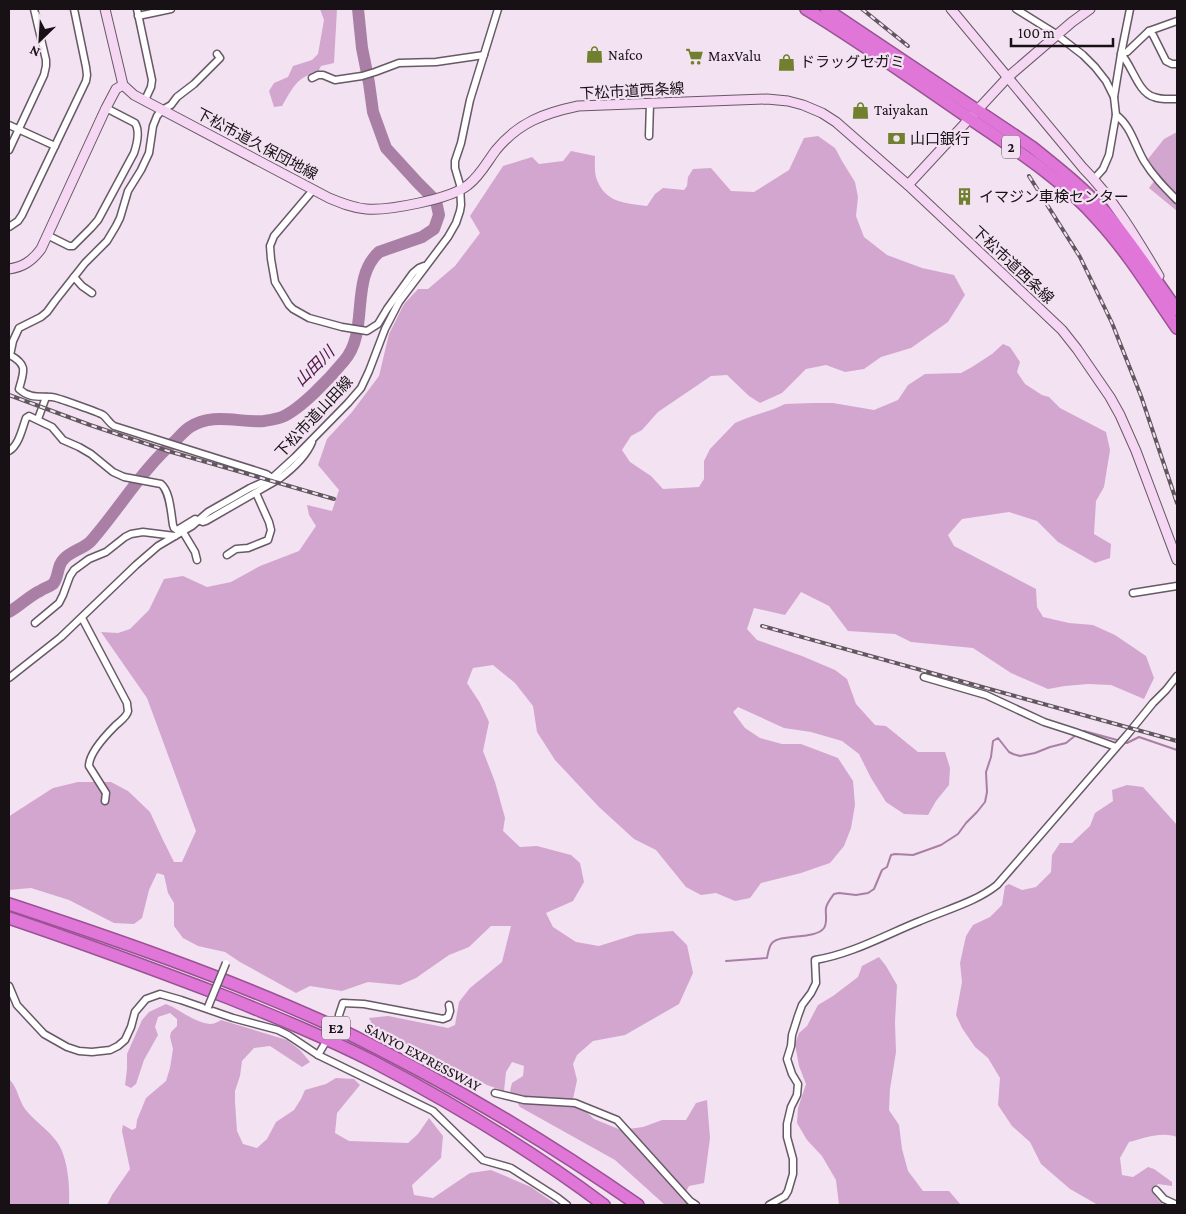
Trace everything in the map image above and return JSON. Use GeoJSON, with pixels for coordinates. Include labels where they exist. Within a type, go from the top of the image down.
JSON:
{"type":"FeatureCollection","features":[{"type":"Feature","properties":{"kind":"highway","name":"2"},"geometry":{"type":"LineString","coordinates":[[806,9],[973,114],[1032,148],[1058,168],[1084,190],[1106,213],[1132,245],[1177,309]]}},
{"type":"Feature","properties":{"kind":"highway","name":"2"},"geometry":{"type":"LineString","coordinates":[[826,9],[926,77],[1051,175],[1099,221],[1123,250],[1177,328]]}},
{"type":"Feature","properties":{"kind":"highway","name":"SANYO EXPRESSWAY"},"geometry":{"type":"LineString","coordinates":[[9,904],[203,972],[325,1022],[381,1050],[486,1108],[575,1162],[638,1205]]}},
{"type":"Feature","properties":{"kind":"highway","name":"SANYO EXPRESSWAY"},"geometry":{"type":"LineString","coordinates":[[9,918],[215,993],[318,1035],[372,1061],[480,1121],[604,1205]]}},
{"type":"Feature","properties":{"kind":"street"},"geometry":{"type":"LineString","coordinates":[[9,150],[46,66],[34,9]]}},
{"type":"Feature","properties":{"kind":"street"},"geometry":{"type":"LineString","coordinates":[[9,227],[22,216],[86,81],[86,67],[74,9]]}},
{"type":"Feature","properties":{"kind":"street"},"geometry":{"type":"LineString","coordinates":[[9,269],[25,265],[34,259],[41,249],[106,108],[116,89],[123,85],[105,9]]}},
{"type":"Feature","properties":{"kind":"street"},"geometry":{"type":"LineString","coordinates":[[145,100],[152,80],[137,12],[171,9]]}},
{"type":"Feature","properties":{"kind":"street","name":"下松市道山田線"},"geometry":{"type":"LineString","coordinates":[[9,678],[61,637],[158,546],[183,532],[208,512],[272,478],[295,457],[361,388],[390,318],[399,302],[448,237],[456,223],[460,211],[460,191],[459,178],[455,168],[456,161],[470,100],[498,9]]}},
{"type":"Feature","properties":{"kind":"street"},"geometry":{"type":"LineString","coordinates":[[950,9],[1094,179],[1153,266],[1177,309]]}},
{"type":"Feature","properties":{"kind":"street"},"geometry":{"type":"LineString","coordinates":[[1016,9],[1057,35],[1083,55],[1106,81],[1114,96]]}},
{"type":"Feature","properties":{"kind":"street"},"geometry":{"type":"LineString","coordinates":[[908,185],[1008,77],[1090,9]]}},
{"type":"Feature","properties":{"kind":"street"},"geometry":{"type":"LineString","coordinates":[[1094,179],[1103,169],[1109,155],[1116,115],[1114,96],[1130,9]]}},
{"type":"Feature","properties":{"kind":"street"},"geometry":{"type":"LineString","coordinates":[[1121,54],[1127,52],[1149,32],[1177,21]]}},
{"type":"Feature","properties":{"kind":"street"},"geometry":{"type":"LineString","coordinates":[[1149,32],[1166,61],[1177,64]]}},
{"type":"Feature","properties":{"kind":"street"},"geometry":{"type":"LineString","coordinates":[[217,54],[220,58],[194,84],[157,116],[153,126],[149,153],[128,191],[120,218],[107,241],[54,300],[47,312],[19,328],[10,354],[23,365],[25,371],[19,389],[23,393],[37,398],[53,397],[102,414],[114,426],[266,474],[272,478]]}},
{"type":"Feature","properties":{"kind":"street"},"geometry":{"type":"LineString","coordinates":[[1121,54],[1143,90],[1150,96],[1177,99]]}},
{"type":"Feature","properties":{"kind":"street"},"geometry":{"type":"LineString","coordinates":[[312,78],[323,75],[335,80],[362,76],[398,63],[436,62],[484,55]]}},
{"type":"Feature","properties":{"kind":"street","name":"下松市道久保団地線"},"geometry":{"type":"LineString","coordinates":[[123,85],[134,95],[313,190],[347,205],[364,209],[384,209],[408,205],[460,191]]}},
{"type":"Feature","properties":{"kind":"street","name":"下松市道西条線"},"geometry":{"type":"LineString","coordinates":[[460,191],[477,177],[497,149],[510,136],[523,125],[537,117],[554,111],[578,106],[768,99],[788,101],[822,113],[836,122],[908,185],[1062,330],[1077,349],[1120,415],[1136,451],[1177,560]]}},
{"type":"Feature","properties":{"kind":"street"},"geometry":{"type":"LineString","coordinates":[[649,136],[650,103]]}},
{"type":"Feature","properties":{"kind":"street"},"geometry":{"type":"LineString","coordinates":[[47,235],[68,246],[73,246],[98,220],[134,153],[137,126],[135,123],[106,108]]}},
{"type":"Feature","properties":{"kind":"street"},"geometry":{"type":"LineString","coordinates":[[1116,115],[1135,141],[1154,177],[1177,200]]}},
{"type":"Feature","properties":{"kind":"street"},"geometry":{"type":"LineString","coordinates":[[9,125],[55,146]]}},
{"type":"Feature","properties":{"kind":"street"},"geometry":{"type":"LineString","coordinates":[[313,190],[274,236],[270,246],[270,259],[275,282],[289,305],[294,309],[316,320],[367,331],[378,324],[386,309],[413,273],[426,265]]}},
{"type":"Feature","properties":{"kind":"street"},"geometry":{"type":"LineString","coordinates":[[74,277],[92,293]]}},
{"type":"Feature","properties":{"kind":"street"},"geometry":{"type":"LineString","coordinates":[[38,419],[46,397]]}},
{"type":"Feature","properties":{"kind":"street"},"geometry":{"type":"LineString","coordinates":[[9,451],[16,444],[26,418],[29,416],[38,419],[52,427],[63,440],[85,450],[112,472],[124,477],[164,486],[168,496],[174,528],[177,530],[195,519],[203,522],[206,521],[278,480],[289,472],[308,450],[313,438]]}},
{"type":"Feature","properties":{"kind":"street"},"geometry":{"type":"LineString","coordinates":[[227,555],[236,549],[248,548],[268,540],[271,530],[269,522],[256,492]]}},
{"type":"Feature","properties":{"kind":"street"},"geometry":{"type":"LineString","coordinates":[[34,623],[59,603],[74,570],[89,559],[106,552],[131,534],[142,532],[175,536]]}},
{"type":"Feature","properties":{"kind":"street"},"geometry":{"type":"LineString","coordinates":[[183,532],[195,552],[197,560]]}},
{"type":"Feature","properties":{"kind":"street"},"geometry":{"type":"LineString","coordinates":[[1133,593],[1177,586]]}},
{"type":"Feature","properties":{"kind":"street"},"geometry":{"type":"LineString","coordinates":[[82,618],[127,703],[128,711],[97,746],[89,762],[89,766],[106,792],[104,801]]}},
{"type":"Feature","properties":{"kind":"street"},"geometry":{"type":"LineString","coordinates":[[769,1205],[785,1196],[793,1174],[792,1158],[787,1137],[791,1107],[797,1095],[798,1084],[787,1059],[792,1035],[802,1005],[816,983],[814,960],[832,957],[856,949],[978,897],[998,885],[1177,676]]}},
{"type":"Feature","properties":{"kind":"street"},"geometry":{"type":"LineString","coordinates":[[924,677],[986,694],[1053,726],[1075,732],[1116,748]]}},
{"type":"Feature","properties":{"kind":"street"},"geometry":{"type":"LineString","coordinates":[[208,1008],[226,963]]}},
{"type":"Feature","properties":{"kind":"street"},"geometry":{"type":"LineString","coordinates":[[9,986],[17,1005],[44,1034],[67,1047],[79,1051],[110,1050],[118,1046],[125,1040],[132,1027],[135,1012],[146,999],[160,994],[278,1030],[288,1034],[318,1055],[433,1111],[483,1160],[511,1168],[567,1205]]}},
{"type":"Feature","properties":{"kind":"street"},"geometry":{"type":"LineString","coordinates":[[338,1015],[343,1003],[364,1004],[443,1019],[448,1017],[449,1005]]}},
{"type":"Feature","properties":{"kind":"street"},"geometry":{"type":"LineString","coordinates":[[318,1055],[324,1045]]}},
{"type":"Feature","properties":{"kind":"street"},"geometry":{"type":"LineString","coordinates":[[495,1093],[524,1100],[575,1103],[617,1120],[691,1204]]}},
{"type":"Feature","properties":{"kind":"street"},"geometry":{"type":"LineString","coordinates":[[1156,1190],[1164,1199],[1177,1205]]}},
{"type":"Feature","properties":{"kind":"shaded area"},"geometry":{"type":"Polygon","coordinates":[[[320,9],[337,9],[334,63],[321,66],[318,72],[300,80],[282,106],[274,107],[269,91],[274,83],[288,77],[293,66],[312,60],[318,54],[324,20],[320,9]]]}},
{"type":"Feature","properties":{"kind":"shaded area"},"geometry":{"type":"Polygon","coordinates":[[[1177,132],[1177,211],[1149,188],[1158,176],[1148,159],[1164,139],[1177,132]]]}},
{"type":"Feature","properties":{"kind":"shaded area"},"geometry":{"type":"Polygon","coordinates":[[[818,136],[835,148],[855,182],[858,197],[856,216],[864,237],[887,255],[922,268],[954,275],[965,295],[948,322],[911,348],[881,357],[864,369],[845,372],[826,365],[806,369],[782,393],[760,403],[749,396],[727,375],[711,376],[658,412],[642,430],[631,436],[622,450],[630,462],[651,476],[663,489],[699,487],[704,479],[704,461],[710,449],[735,423],[785,404],[833,403],[874,410],[898,400],[908,385],[925,374],[961,373],[992,354],[1003,344],[1010,347],[1020,362],[1017,372],[1025,384],[1042,395],[1049,397],[1060,408],[1106,432],[1110,450],[1104,487],[1096,501],[1094,534],[1111,544],[1110,558],[1095,563],[1058,542],[1037,521],[1009,512],[962,519],[948,535],[954,546],[1036,589],[1037,607],[1043,617],[1069,623],[1093,625],[1115,635],[1146,656],[1154,678],[1144,699],[1111,685],[1088,684],[1048,689],[1011,673],[973,648],[911,642],[895,634],[848,631],[829,606],[801,592],[785,615],[754,608],[747,629],[757,640],[835,670],[847,679],[856,704],[875,725],[886,726],[918,752],[945,752],[950,768],[949,785],[928,815],[904,814],[886,802],[859,754],[842,741],[811,732],[784,728],[738,707],[733,712],[745,728],[760,738],[782,744],[801,744],[838,758],[853,781],[855,805],[851,828],[844,846],[830,863],[801,873],[761,883],[750,898],[735,901],[716,893],[701,895],[686,887],[656,850],[634,839],[599,807],[555,760],[537,732],[533,706],[515,683],[493,665],[473,668],[467,683],[489,722],[483,751],[495,782],[505,818],[503,831],[520,847],[537,846],[571,855],[580,863],[584,882],[573,901],[546,913],[553,927],[576,942],[599,946],[637,934],[673,931],[687,945],[693,973],[679,1004],[625,1035],[593,1041],[577,1055],[573,1064],[577,1080],[573,1099],[594,1119],[621,1130],[643,1127],[662,1120],[686,1120],[696,1103],[707,1100],[710,1138],[704,1183],[689,1186],[682,1199],[689,1205],[665,1205],[615,1160],[520,1107],[510,1091],[512,1083],[523,1076],[524,1066],[512,1062],[506,1072],[504,1091],[487,1085],[374,1028],[369,1018],[388,1016],[448,1028],[455,1025],[459,1002],[470,988],[502,962],[511,926],[491,926],[469,947],[449,955],[416,978],[400,985],[368,982],[342,991],[310,986],[296,993],[225,952],[198,946],[183,938],[174,926],[174,903],[168,893],[164,875],[157,873],[149,890],[142,918],[134,924],[114,923],[69,900],[31,888],[9,890],[9,818],[53,788],[78,782],[111,782],[128,791],[150,812],[174,862],[182,862],[196,831],[147,698],[101,632],[118,633],[130,629],[149,610],[164,579],[183,576],[207,587],[231,582],[260,566],[299,551],[316,526],[309,515],[307,505],[332,511],[339,490],[318,465],[327,439],[352,412],[379,376],[389,334],[404,304],[418,289],[428,289],[455,266],[480,233],[470,216],[503,166],[532,157],[539,164],[563,161],[571,151],[595,156],[596,177],[601,188],[611,198],[631,204],[647,206],[655,194],[663,188],[684,190],[693,169],[711,168],[731,191],[754,192],[789,170],[804,138],[818,136]]]}},
{"type":"Feature","properties":{"kind":"shaded area"},"geometry":{"type":"Polygon","coordinates":[[[1127,785],[1143,787],[1177,825],[1177,1137],[1159,1135],[1129,1142],[1120,1158],[1122,1175],[1133,1177],[1148,1167],[1172,1182],[1172,1186],[1158,1184],[1152,1192],[1164,1205],[1098,1205],[1070,1189],[1041,1164],[1030,1142],[1012,1126],[998,1105],[1000,1078],[988,1058],[975,1047],[956,1015],[962,982],[960,963],[966,936],[973,925],[990,917],[1002,905],[1005,886],[1009,884],[1022,890],[1036,887],[1051,872],[1052,855],[1060,843],[1072,843],[1090,826],[1095,813],[1113,801],[1112,790],[1127,785]]]}},
{"type":"Feature","properties":{"kind":"shaded area"},"geometry":{"type":"Polygon","coordinates":[[[879,957],[897,985],[896,1052],[890,1089],[889,1110],[899,1125],[902,1149],[908,1171],[923,1191],[949,1191],[961,1205],[839,1205],[836,1180],[822,1156],[807,1140],[797,1123],[798,1108],[806,1084],[799,1066],[795,1044],[799,1033],[807,1026],[818,1005],[858,977],[862,966],[879,957]]]}},
{"type":"Feature","properties":{"kind":"shaded area"},"geometry":{"type":"Polygon","coordinates":[[[166,1004],[204,1023],[211,1024],[221,1020],[287,1040],[300,1050],[310,1062],[302,1067],[270,1046],[254,1048],[242,1061],[235,1091],[235,1102],[237,1131],[243,1144],[257,1148],[267,1139],[276,1122],[294,1110],[305,1090],[326,1084],[336,1078],[354,1079],[360,1085],[337,1113],[335,1133],[349,1141],[408,1143],[418,1134],[429,1118],[443,1136],[441,1158],[412,1185],[414,1195],[433,1198],[470,1173],[491,1170],[531,1187],[557,1205],[107,1205],[130,1169],[122,1131],[123,1125],[132,1130],[136,1128],[137,1120],[146,1098],[166,1081],[173,1049],[170,1037],[171,1032],[177,1026],[177,1019],[170,1013],[158,1017],[155,1027],[158,1035],[144,1060],[136,1084],[131,1088],[125,1085],[127,1054],[142,1020],[149,1012],[166,1004]]]}},
{"type":"Feature","properties":{"kind":"shaded area"},"geometry":{"type":"Polygon","coordinates":[[[9,1079],[25,1109],[46,1129],[61,1148],[67,1172],[69,1205],[9,1205],[9,1079]]]}},
{"type":"Feature","properties":{"kind":"waterway","name":"山田川"},"geometry":{"type":"LineString","coordinates":[[9,612],[53,584],[63,560],[69,554],[91,541],[152,463],[188,428],[208,420],[217,419],[255,421],[276,419],[290,413],[306,400],[338,368],[352,349],[359,321],[365,276],[370,263],[379,252],[422,237],[434,229],[439,215],[436,201],[386,148],[373,112],[362,48],[358,9]]}},
{"type":"Feature","properties":{"kind":"waterway"},"geometry":{"type":"LineString","coordinates":[[1081,731],[1117,740]]}},
{"type":"Feature","properties":{"kind":"waterway"},"geometry":{"type":"LineString","coordinates":[[726,961],[767,958],[770,946],[777,940],[820,932],[825,926],[827,906],[834,894],[856,895],[868,893],[874,889],[882,870],[887,867],[891,855],[913,855],[941,845],[958,834],[985,802],[987,792],[986,772],[991,757],[993,741],[998,738],[1009,752],[1020,756],[1066,743],[1076,735]]}},
{"type":"Feature","properties":{"kind":"waterway"},"geometry":{"type":"LineString","coordinates":[[1125,742],[1127,743],[1139,737],[1177,750]]}},
{"type":"Feature","properties":{"kind":"tunnel"},"geometry":{"type":"LineString","coordinates":[[325,1041],[339,1015]]}},
{"type":"Feature","properties":{"kind":"railway"},"geometry":{"type":"LineString","coordinates":[[862,9],[908,46]]}},
{"type":"Feature","properties":{"kind":"railway"},"geometry":{"type":"LineString","coordinates":[[1029,176],[1080,257],[1112,323],[1141,396],[1177,503]]}},
{"type":"Feature","properties":{"kind":"railway"},"geometry":{"type":"LineString","coordinates":[[9,395],[168,451],[334,499]]}},
{"type":"Feature","properties":{"kind":"railway"},"geometry":{"type":"LineString","coordinates":[[762,626],[1177,741]]}},
{"type":"Feature","properties":{"kind":"place","name":"Nafco"},"geometry":{"type":"Point","coordinates":[594,55]}},
{"type":"Feature","properties":{"kind":"place","name":"MaxValu"},"geometry":{"type":"Point","coordinates":[694,56]}},
{"type":"Feature","properties":{"kind":"place","name":"ドラッグセガミ"},"geometry":{"type":"Point","coordinates":[786,62]}},
{"type":"Feature","properties":{"kind":"place","name":"Taiyakan"},"geometry":{"type":"Point","coordinates":[860,110]}},
{"type":"Feature","properties":{"kind":"place","name":"山口銀行"},"geometry":{"type":"Point","coordinates":[896,139]}},
{"type":"Feature","properties":{"kind":"place","name":"イマジン車検センター"},"geometry":{"type":"Point","coordinates":[965,197]}}]}
